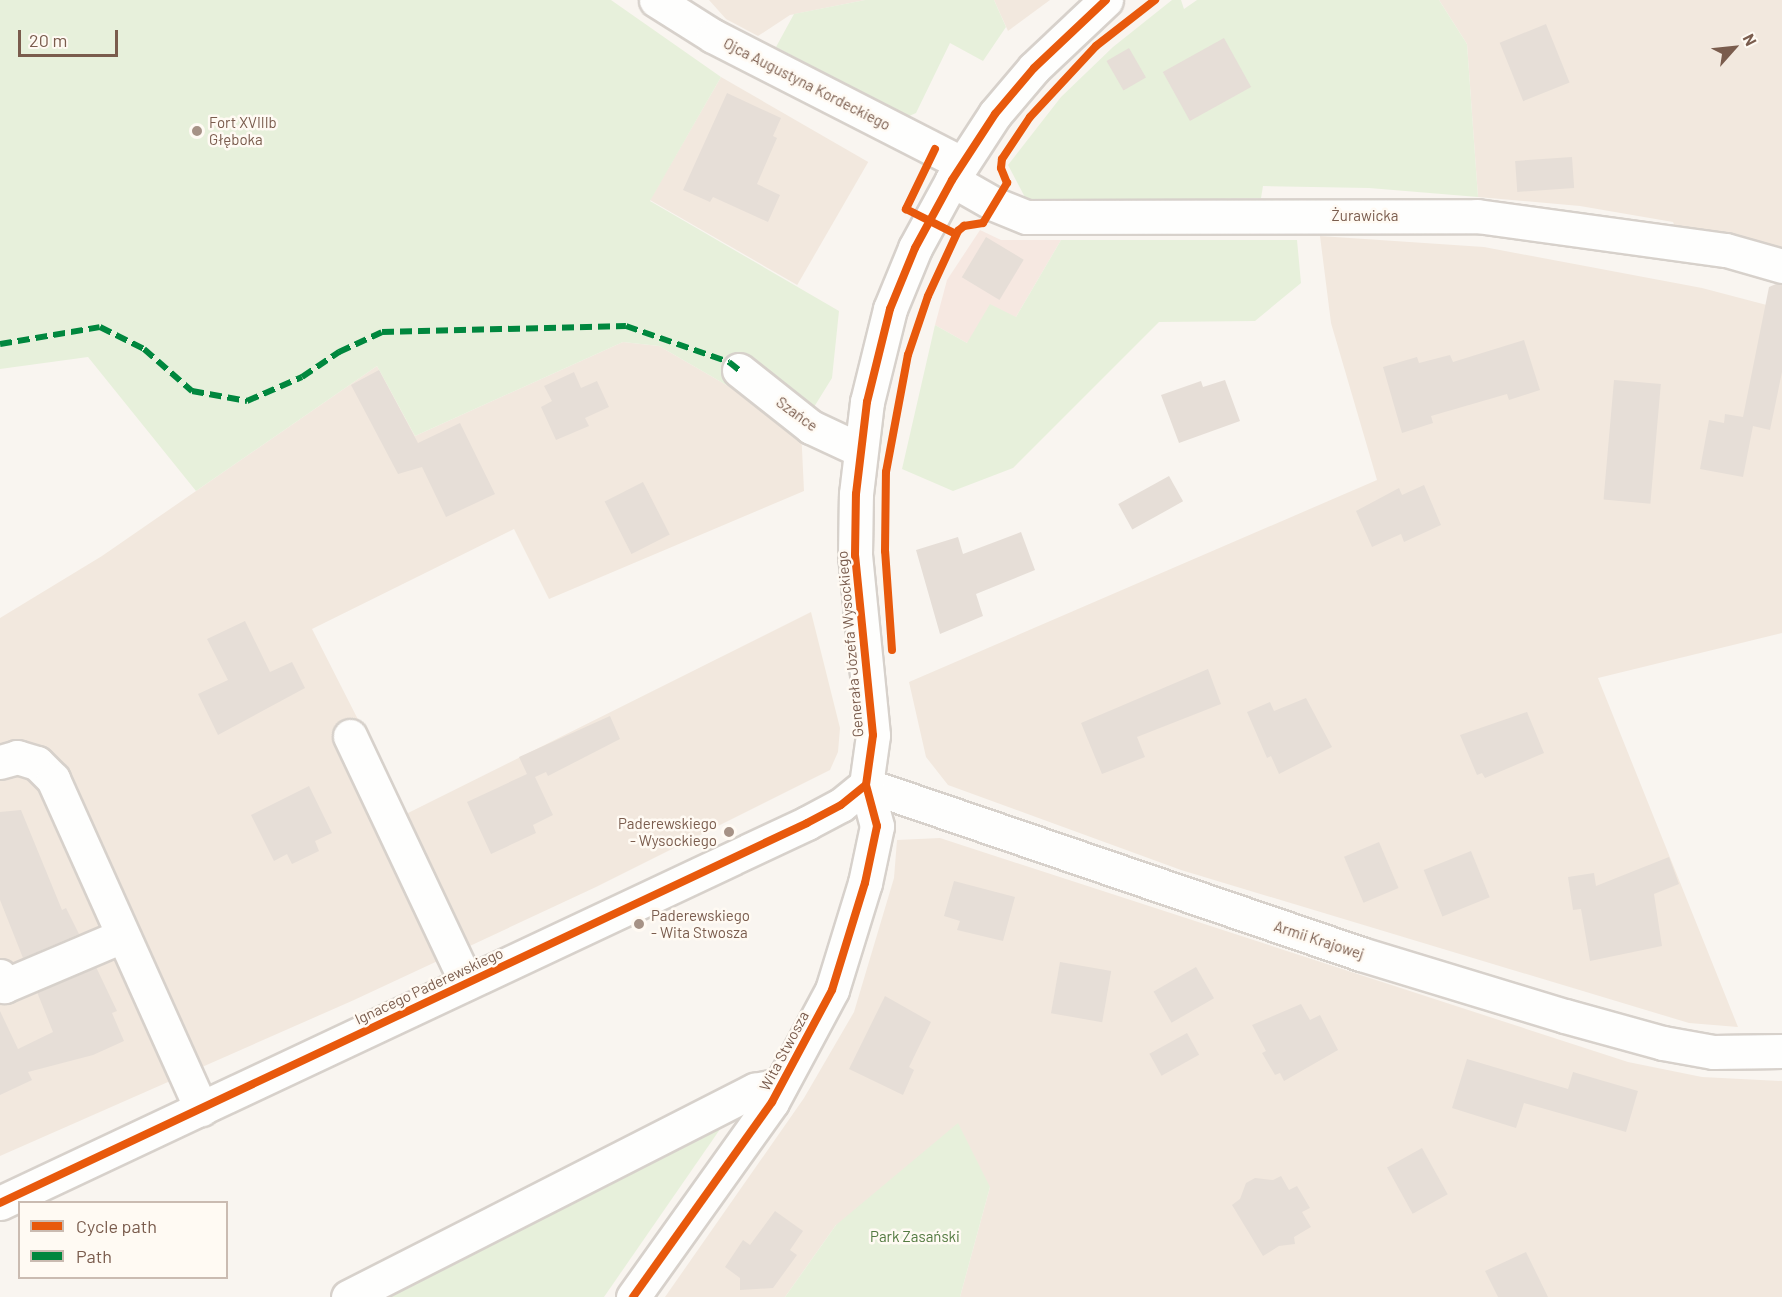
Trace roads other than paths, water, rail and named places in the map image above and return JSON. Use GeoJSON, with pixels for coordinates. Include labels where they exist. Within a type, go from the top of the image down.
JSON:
{"type":"FeatureCollection","features":[{"type":"Feature","properties":{"kind":"street","name":"Ojca Augustyna Kordeckiego"},"geometry":{"type":"LineString","coordinates":[[656,0],[713,36],[956,172]]}},
{"type":"Feature","properties":{"kind":"street"},"geometry":{"type":"LineString","coordinates":[[696,0],[713,36]]}},
{"type":"Feature","properties":{"kind":"street","name":"Generała Józefa Wysockiego"},"geometry":{"type":"LineString","coordinates":[[866,785],[873,735],[855,555],[860,450],[867,402],[890,309],[915,248],[956,172],[1034,68],[1106,0]]}},
{"type":"Feature","properties":{"kind":"street","name":"Żurawicka"},"geometry":{"type":"LineString","coordinates":[[956,172],[994,204],[1027,217],[1477,216],[1726,250],[1782,266]]}},
{"type":"Feature","properties":{"kind":"street","name":"Szańce"},"geometry":{"type":"LineString","coordinates":[[739,370],[811,427],[860,450]]}},
{"type":"Feature","properties":{"kind":"street"},"geometry":{"type":"LineString","coordinates":[[350,736],[467,983]]}},
{"type":"Feature","properties":{"kind":"street"},"geometry":{"type":"LineString","coordinates":[[0,762],[17,757],[36,763],[53,779],[201,1108]]}},
{"type":"Feature","properties":{"kind":"street","name":"Ignacego Paderewskiego"},"geometry":{"type":"LineString","coordinates":[[0,1203],[807,823],[841,805],[866,785]]}},
{"type":"Feature","properties":{"kind":"street","name":"Armii Krajowej"},"geometry":{"type":"LineString","coordinates":[[866,785],[1361,954],[1565,1016],[1663,1043],[1713,1052],[1782,1051]]}},
{"type":"Feature","properties":{"kind":"street","name":"Wita Stwosza"},"geometry":{"type":"LineString","coordinates":[[633,1297],[781,1085],[832,990],[855,920],[877,826],[866,785]]}},
{"type":"Feature","properties":{"kind":"street"},"geometry":{"type":"LineString","coordinates":[[0,976],[4,987],[122,936]]}},
{"type":"Feature","properties":{"kind":"street"},"geometry":{"type":"LineString","coordinates":[[348,1297],[755,1090],[781,1085]]}},
{"type":"Feature","properties":{"kind":"place","name":"Fort XVIIIb Głęboka"},"geometry":{"type":"Point","coordinates":[197,131]}},
{"type":"Feature","properties":{"kind":"place","name":"Paderewskiego - Wysockiego"},"geometry":{"type":"Point","coordinates":[729,832]}},
{"type":"Feature","properties":{"kind":"place","name":"Paderewskiego - Wita Stwosza"},"geometry":{"type":"Point","coordinates":[639,924]}},
{"type":"Feature","properties":{"kind":"park label","name":"Park Zasański"},"geometry":{"type":"Point","coordinates":[915,1237]}}]}
